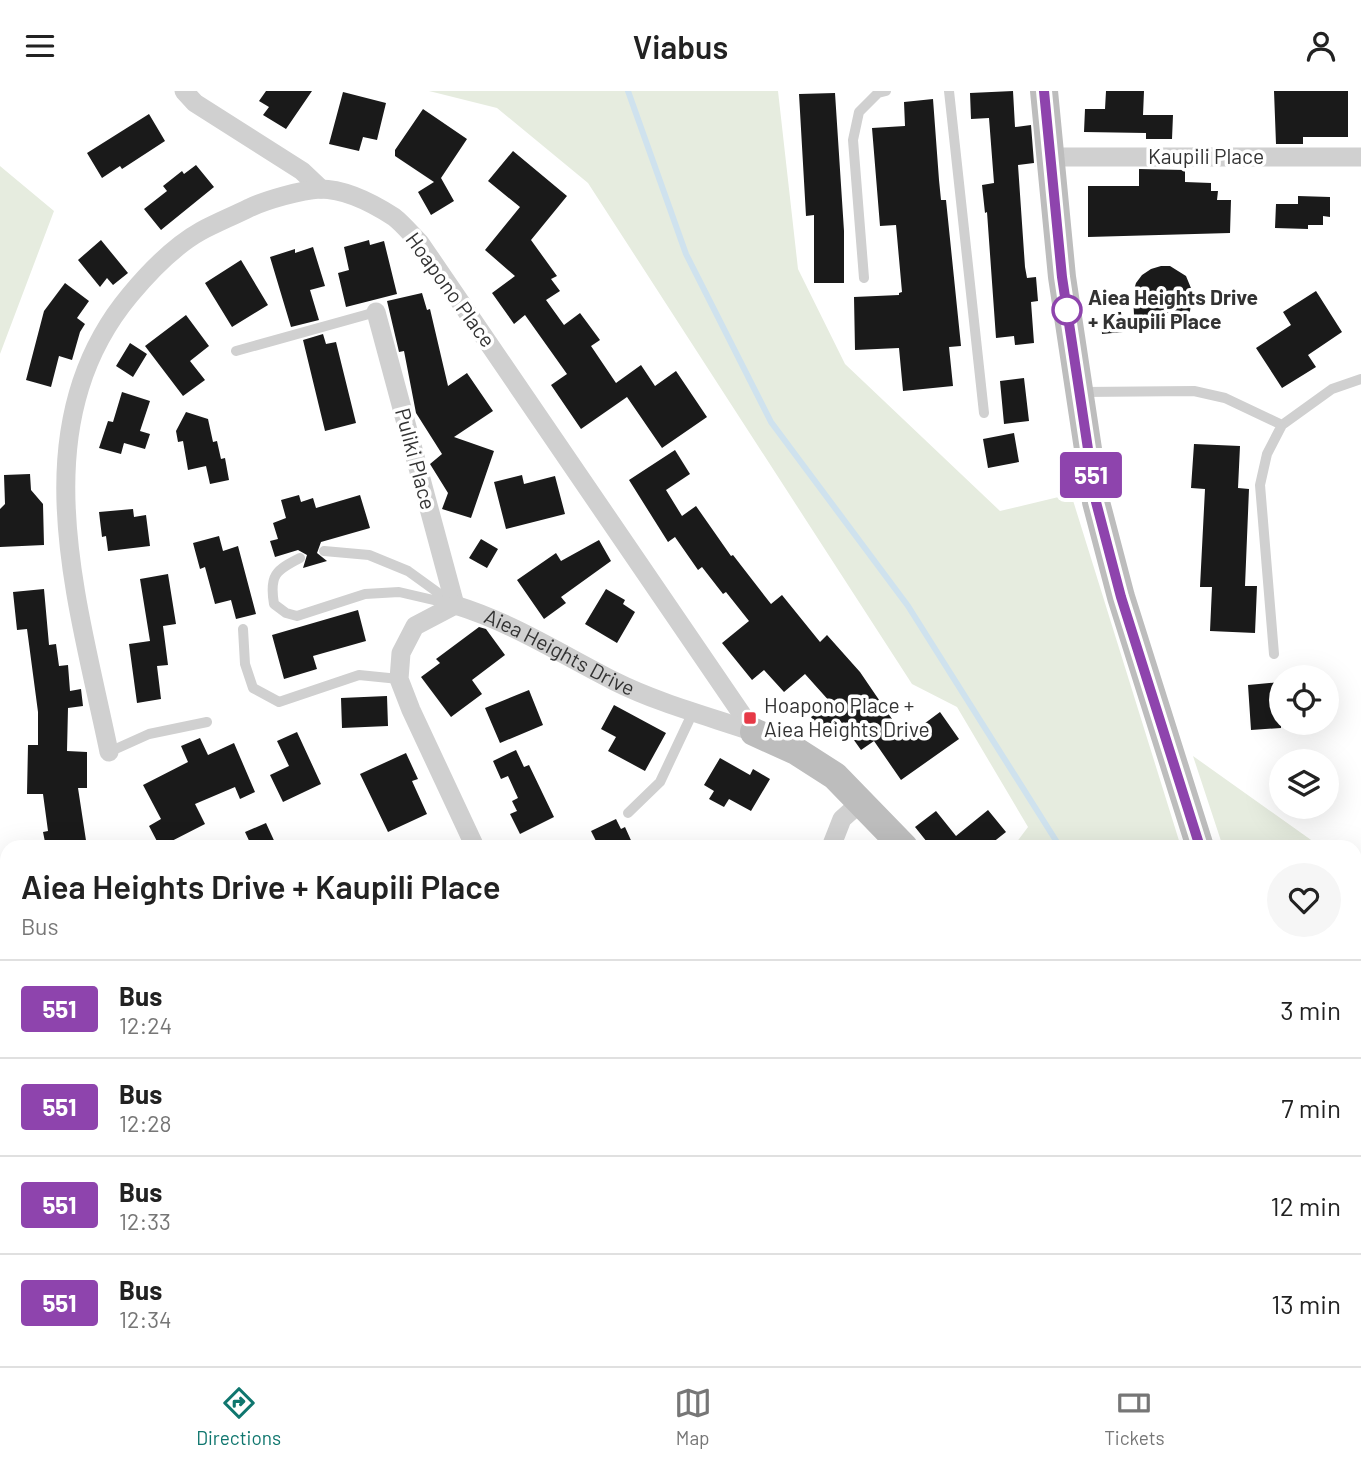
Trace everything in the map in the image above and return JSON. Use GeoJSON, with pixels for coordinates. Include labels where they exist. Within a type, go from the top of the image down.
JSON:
{"type":"FeatureCollection","features":[{"type":"Feature","properties":{"kind":"street"},"geometry":{"type":"LineString","coordinates":[[184,91],[195,103],[302,171],[321,189]]}},
{"type":"Feature","properties":{"kind":"street"},"geometry":{"type":"LineString","coordinates":[[1044,91],[1062,277],[1096,502],[1121,597],[1198,840]]}},
{"type":"Feature","properties":{"kind":"street","name":"Kaupili Place"},"geometry":{"type":"LineString","coordinates":[[1050,157],[1361,157]]}},
{"type":"Feature","properties":{"kind":"street","name":"Hoapono Place"},"geometry":{"type":"LineString","coordinates":[[109,752],[76,593],[65,502],[65,459],[72,410],[88,361],[112,316],[149,272],[199,232],[265,201],[321,189],[352,195],[395,218],[420,243],[754,731]]}},
{"type":"Feature","properties":{"kind":"street","name":"Puliki Place"},"geometry":{"type":"LineString","coordinates":[[376,312],[455,605]]}},
{"type":"Feature","properties":{"kind":"street"},"geometry":{"type":"LineString","coordinates":[[455,605],[415,626],[401,653],[400,679],[411,710],[472,840]]}},
{"type":"Feature","properties":{"kind":"street","name":"Aiea Heights Drive"},"geometry":{"type":"LineString","coordinates":[[455,605],[483,614],[615,681],[693,712],[754,731],[796,751],[835,776],[897,840]]}},
{"type":"Feature","properties":{"kind":"street"},"geometry":{"type":"LineString","coordinates":[[834,840],[842,819],[861,802]]}},
{"type":"Feature","properties":{"kind":"lane"},"geometry":{"type":"LineString","coordinates":[[864,278],[852,140],[859,112],[878,93],[886,91]]}},
{"type":"Feature","properties":{"kind":"lane"},"geometry":{"type":"LineString","coordinates":[[949,91],[984,413]]}},
{"type":"Feature","properties":{"kind":"lane"},"geometry":{"type":"LineString","coordinates":[[236,351],[376,312]]}},
{"type":"Feature","properties":{"kind":"lane"},"geometry":{"type":"LineString","coordinates":[[1274,654],[1260,485],[1267,454],[1282,425],[1332,389],[1361,379]]}},
{"type":"Feature","properties":{"kind":"lane"},"geometry":{"type":"LineString","coordinates":[[1079,392],[1194,391],[1225,398],[1282,425]]}},
{"type":"Feature","properties":{"kind":"lane"},"geometry":{"type":"LineString","coordinates":[[324,551],[369,555],[408,571],[455,605]]}},
{"type":"Feature","properties":{"kind":"lane"},"geometry":{"type":"LineString","coordinates":[[300,558],[281,568],[273,578],[271,590],[274,604],[286,613],[298,616],[365,594],[399,592],[455,605]]}},
{"type":"Feature","properties":{"kind":"lane"},"geometry":{"type":"LineString","coordinates":[[243,629],[245,664],[253,688],[279,702],[359,675],[400,679]]}},
{"type":"Feature","properties":{"kind":"lane"},"geometry":{"type":"LineString","coordinates":[[628,813],[660,782],[693,712]]}},
{"type":"Feature","properties":{"kind":"lane"},"geometry":{"type":"LineString","coordinates":[[109,752],[149,734],[207,722]]}},
{"type":"Feature","properties":{"kind":"shaded area"},"geometry":{"type":"Polygon","coordinates":[[[429,91],[778,91],[798,269],[845,364],[1000,511],[1071,494],[1179,840],[1018,840],[1028,827],[957,707],[912,684],[588,183],[497,108],[429,91]]]}},
{"type":"Feature","properties":{"kind":"shaded area"},"geometry":{"type":"Polygon","coordinates":[[[0,166],[54,211],[0,354],[0,166]]]}},
{"type":"Feature","properties":{"kind":"shaded area"},"geometry":{"type":"Polygon","coordinates":[[[1193,756],[1269,810],[1269,819],[1282,819],[1311,840],[1221,840],[1193,756]]]}},
{"type":"Feature","properties":{"kind":"building"},"geometry":{"type":"Polygon","coordinates":[[[266,91],[312,91],[286,129],[263,115],[269,107],[259,101],[266,91]]]}},
{"type":"Feature","properties":{"kind":"building"},"geometry":{"type":"Polygon","coordinates":[[[1013,91],[1015,127],[1031,125],[1034,163],[1018,165],[1025,267],[1027,278],[1036,277],[1038,301],[1031,302],[1034,343],[1015,345],[1014,336],[996,338],[987,212],[985,213],[982,185],[994,183],[989,118],[971,119],[970,93],[1013,91]]]}},
{"type":"Feature","properties":{"kind":"building"},"geometry":{"type":"Polygon","coordinates":[[[1106,91],[1144,91],[1143,115],[1173,115],[1172,139],[1146,139],[1146,133],[1084,132],[1085,109],[1105,109],[1106,91]]]}},
{"type":"Feature","properties":{"kind":"building"},"geometry":{"type":"Polygon","coordinates":[[[1274,91],[1348,91],[1348,137],[1303,137],[1303,144],[1276,144],[1274,91]]]}},
{"type":"Feature","properties":{"kind":"building"},"geometry":{"type":"Polygon","coordinates":[[[343,92],[386,103],[377,140],[363,137],[359,151],[329,144],[343,92]]]}},
{"type":"Feature","properties":{"kind":"building"},"geometry":{"type":"Polygon","coordinates":[[[835,93],[844,231],[844,283],[814,283],[814,215],[806,216],[799,94],[835,93]]]}},
{"type":"Feature","properties":{"kind":"building"},"geometry":{"type":"Polygon","coordinates":[[[933,99],[941,200],[946,200],[961,346],[949,347],[953,386],[903,391],[899,348],[855,350],[854,297],[899,295],[902,292],[896,225],[880,226],[872,128],[905,126],[904,102],[933,99]]]}},
{"type":"Feature","properties":{"kind":"building"},"geometry":{"type":"Polygon","coordinates":[[[423,109],[467,139],[441,178],[454,201],[431,215],[418,192],[434,182],[395,156],[395,150],[423,109]]]}},
{"type":"Feature","properties":{"kind":"building"},"geometry":{"type":"Polygon","coordinates":[[[149,114],[165,141],[122,169],[120,166],[102,178],[87,153],[149,114]]]}},
{"type":"Feature","properties":{"kind":"building"},"geometry":{"type":"Polygon","coordinates":[[[513,151],[567,196],[531,240],[557,276],[551,279],[560,291],[546,300],[564,325],[580,313],[600,340],[591,346],[616,383],[641,365],[655,386],[676,371],[707,417],[662,448],[627,397],[581,429],[551,385],[567,374],[525,315],[514,324],[492,293],[515,276],[485,250],[520,207],[488,181],[513,151]]]}},
{"type":"Feature","properties":{"kind":"building"},"geometry":{"type":"Polygon","coordinates":[[[196,165],[214,187],[161,230],[144,209],[167,191],[163,186],[182,171],[184,174],[196,165]]]}},
{"type":"Feature","properties":{"kind":"building"},"geometry":{"type":"Polygon","coordinates":[[[1139,169],[1185,170],[1185,182],[1211,183],[1211,191],[1218,191],[1217,200],[1231,200],[1230,233],[1088,237],[1088,186],[1139,186],[1139,169]]]}},
{"type":"Feature","properties":{"kind":"building"},"geometry":{"type":"Polygon","coordinates":[[[1298,196],[1330,197],[1330,217],[1323,216],[1323,225],[1308,225],[1308,229],[1275,228],[1276,204],[1298,204],[1298,196]]]}},
{"type":"Feature","properties":{"kind":"building"},"geometry":{"type":"Polygon","coordinates":[[[101,240],[128,273],[113,285],[107,278],[100,287],[78,260],[101,240]]]}},
{"type":"Feature","properties":{"kind":"building"},"geometry":{"type":"Polygon","coordinates":[[[369,240],[370,245],[384,241],[397,294],[346,307],[338,273],[349,270],[344,247],[369,240]]]}},
{"type":"Feature","properties":{"kind":"building"},"geometry":{"type":"Polygon","coordinates":[[[313,247],[325,286],[310,290],[319,320],[291,327],[270,257],[295,249],[295,253],[313,247]]]}},
{"type":"Feature","properties":{"kind":"building"},"geometry":{"type":"Polygon","coordinates":[[[241,260],[268,305],[232,327],[205,283],[241,260]]]}},
{"type":"Feature","properties":{"kind":"building"},"geometry":{"type":"Polygon","coordinates":[[[1161,266],[1170,266],[1186,276],[1193,293],[1190,311],[1183,319],[1164,327],[1154,326],[1134,315],[1133,293],[1136,283],[1142,275],[1161,266]]]}},
{"type":"Feature","properties":{"kind":"building"},"geometry":{"type":"Polygon","coordinates":[[[65,283],[89,301],[77,318],[85,324],[72,360],[59,356],[51,387],[26,380],[44,311],[65,283]]]}},
{"type":"Feature","properties":{"kind":"building"},"geometry":{"type":"Polygon","coordinates":[[[1316,291],[1342,332],[1308,355],[1316,367],[1282,388],[1256,348],[1291,325],[1283,312],[1316,291]]]}},
{"type":"Feature","properties":{"kind":"building"},"geometry":{"type":"Polygon","coordinates":[[[422,293],[427,310],[430,309],[448,386],[467,373],[493,411],[454,437],[494,451],[471,518],[442,509],[448,493],[430,464],[442,454],[416,413],[404,351],[399,352],[387,301],[422,293]]]}},
{"type":"Feature","properties":{"kind":"building"},"geometry":{"type":"Polygon","coordinates":[[[1121,312],[1123,332],[1102,334],[1101,313],[1121,312]]]}},
{"type":"Feature","properties":{"kind":"building"},"geometry":{"type":"Polygon","coordinates":[[[186,315],[209,346],[190,361],[205,380],[183,396],[145,346],[186,315]]]}},
{"type":"Feature","properties":{"kind":"building"},"geometry":{"type":"Polygon","coordinates":[[[323,334],[326,344],[336,342],[356,423],[325,431],[303,340],[323,334]]]}},
{"type":"Feature","properties":{"kind":"building"},"geometry":{"type":"Polygon","coordinates":[[[130,343],[147,354],[133,377],[116,366],[130,343]]]}},
{"type":"Feature","properties":{"kind":"building"},"geometry":{"type":"Polygon","coordinates":[[[1024,378],[1029,421],[1004,424],[1000,381],[1024,378]]]}},
{"type":"Feature","properties":{"kind":"building"},"geometry":{"type":"Polygon","coordinates":[[[122,392],[150,401],[140,431],[150,434],[145,449],[124,443],[121,454],[99,448],[108,421],[113,422],[122,392]]]}},
{"type":"Feature","properties":{"kind":"building"},"geometry":{"type":"Polygon","coordinates":[[[186,412],[208,419],[213,442],[217,441],[221,459],[225,458],[229,480],[210,484],[206,466],[188,470],[183,441],[178,442],[176,431],[186,412]]]}},
{"type":"Feature","properties":{"kind":"building"},"geometry":{"type":"Polygon","coordinates":[[[1014,433],[1019,462],[988,468],[983,439],[1014,433]]]}},
{"type":"Feature","properties":{"kind":"building"},"geometry":{"type":"Polygon","coordinates":[[[1194,444],[1240,446],[1238,488],[1249,489],[1245,586],[1257,586],[1255,633],[1210,631],[1212,587],[1200,587],[1205,489],[1191,488],[1194,444]]]}},
{"type":"Feature","properties":{"kind":"building"},"geometry":{"type":"Polygon","coordinates":[[[675,450],[690,474],[666,490],[682,516],[696,506],[731,556],[733,555],[771,604],[782,595],[820,642],[827,635],[860,672],[905,738],[940,712],[959,739],[901,780],[874,741],[861,750],[839,719],[821,731],[811,717],[831,703],[805,674],[784,692],[764,670],[752,680],[722,643],[749,621],[702,567],[698,570],[675,537],[668,542],[629,480],[675,450]]]}},
{"type":"Feature","properties":{"kind":"building"},"geometry":{"type":"Polygon","coordinates":[[[30,474],[31,490],[43,504],[44,545],[0,547],[0,509],[5,504],[4,475],[30,474]]]}},
{"type":"Feature","properties":{"kind":"building"},"geometry":{"type":"Polygon","coordinates":[[[522,475],[524,484],[555,476],[565,514],[506,529],[494,482],[522,475]]]}},
{"type":"Feature","properties":{"kind":"building"},"geometry":{"type":"Polygon","coordinates":[[[299,495],[301,502],[313,498],[316,508],[360,495],[370,528],[321,542],[317,553],[327,561],[303,568],[307,555],[298,550],[275,557],[270,541],[278,539],[273,523],[286,518],[281,500],[299,495]]]}},
{"type":"Feature","properties":{"kind":"building"},"geometry":{"type":"Polygon","coordinates":[[[133,509],[134,517],[146,515],[150,546],[108,551],[106,536],[102,537],[99,512],[133,509]]]}},
{"type":"Feature","properties":{"kind":"building"},"geometry":{"type":"Polygon","coordinates":[[[219,536],[223,551],[238,546],[256,614],[236,619],[231,600],[215,604],[205,567],[200,569],[193,543],[219,536]]]}},
{"type":"Feature","properties":{"kind":"building"},"geometry":{"type":"Polygon","coordinates":[[[481,539],[498,549],[487,568],[469,558],[481,539]]]}},
{"type":"Feature","properties":{"kind":"building"},"geometry":{"type":"Polygon","coordinates":[[[599,540],[611,561],[561,597],[566,603],[544,619],[517,580],[556,553],[561,561],[599,540]]]}},
{"type":"Feature","properties":{"kind":"building"},"geometry":{"type":"Polygon","coordinates":[[[168,574],[176,624],[163,626],[168,665],[157,666],[161,699],[137,703],[129,644],[150,641],[140,579],[168,574]]]}},
{"type":"Feature","properties":{"kind":"building"},"geometry":{"type":"Polygon","coordinates":[[[44,589],[49,645],[56,644],[59,666],[68,665],[70,691],[81,689],[83,706],[68,708],[67,751],[87,752],[87,788],[78,788],[86,840],[45,840],[43,832],[48,831],[43,794],[27,794],[28,745],[38,745],[38,712],[27,629],[17,630],[13,592],[44,589]]]}},
{"type":"Feature","properties":{"kind":"building"},"geometry":{"type":"Polygon","coordinates":[[[606,589],[625,600],[623,604],[635,612],[617,643],[585,624],[606,589]]]}},
{"type":"Feature","properties":{"kind":"building"},"geometry":{"type":"Polygon","coordinates":[[[358,610],[366,641],[313,656],[317,669],[284,679],[272,635],[358,610]]]}},
{"type":"Feature","properties":{"kind":"building"},"geometry":{"type":"Polygon","coordinates":[[[479,627],[486,629],[505,655],[472,680],[482,694],[451,717],[421,677],[440,663],[436,659],[479,627]]]}},
{"type":"Feature","properties":{"kind":"building"},"geometry":{"type":"Polygon","coordinates":[[[1269,683],[1269,729],[1251,730],[1248,685],[1269,683]]]}},
{"type":"Feature","properties":{"kind":"building"},"geometry":{"type":"Polygon","coordinates":[[[529,690],[543,725],[500,743],[485,708],[529,690]]]}},
{"type":"Feature","properties":{"kind":"building"},"geometry":{"type":"Polygon","coordinates":[[[387,696],[388,726],[342,728],[341,698],[387,696]]]}},
{"type":"Feature","properties":{"kind":"building"},"geometry":{"type":"Polygon","coordinates":[[[614,705],[666,733],[645,771],[608,751],[616,737],[601,729],[614,705]]]}},
{"type":"Feature","properties":{"kind":"building"},"geometry":{"type":"Polygon","coordinates":[[[297,732],[321,784],[283,802],[270,775],[289,766],[277,741],[297,732]]]}},
{"type":"Feature","properties":{"kind":"building"},"geometry":{"type":"Polygon","coordinates":[[[200,738],[208,755],[234,743],[255,792],[240,799],[235,787],[195,804],[205,824],[174,840],[156,840],[149,826],[161,819],[143,785],[188,762],[181,746],[200,738]]]}},
{"type":"Feature","properties":{"kind":"building"},"geometry":{"type":"Polygon","coordinates":[[[516,750],[524,767],[529,765],[554,817],[520,834],[510,814],[517,811],[512,801],[518,798],[508,776],[501,779],[493,761],[516,750]]]}},
{"type":"Feature","properties":{"kind":"building"},"geometry":{"type":"Polygon","coordinates":[[[406,753],[418,779],[412,781],[427,814],[388,832],[360,774],[406,753]]]}},
{"type":"Feature","properties":{"kind":"building"},"geometry":{"type":"Polygon","coordinates":[[[720,758],[750,775],[753,769],[770,779],[751,811],[729,799],[724,807],[709,799],[714,791],[704,785],[720,758]]]}},
{"type":"Feature","properties":{"kind":"building"},"geometry":{"type":"Polygon","coordinates":[[[988,810],[1006,832],[996,840],[925,840],[915,827],[936,811],[956,836],[988,810]]]}},
{"type":"Feature","properties":{"kind":"building"},"geometry":{"type":"Polygon","coordinates":[[[616,819],[621,829],[625,827],[631,840],[596,840],[591,831],[616,819]]]}},
{"type":"Feature","properties":{"kind":"building"},"geometry":{"type":"Polygon","coordinates":[[[266,823],[274,840],[249,840],[245,832],[266,823]]]}},
{"type":"Feature","properties":{"kind":"waterway"},"geometry":{"type":"LineString","coordinates":[[628,91],[686,254],[771,422],[908,606],[1056,840]]}},
{"type":"Feature","properties":{"kind":"bus line","name":"551"},"geometry":{"type":"LineString","coordinates":[[1044,91],[1062,277],[1096,502],[1121,597],[1198,840]]}},
{"type":"Feature","properties":{"kind":"place","name":"Aiea Heights Drive + Kaupili Place"},"geometry":{"type":"Point","coordinates":[1067,310]}},
{"type":"Feature","properties":{"kind":"place","name":"Hoapono Place + Aiea Heights Drive"},"geometry":{"type":"Point","coordinates":[750,718]}}]}
